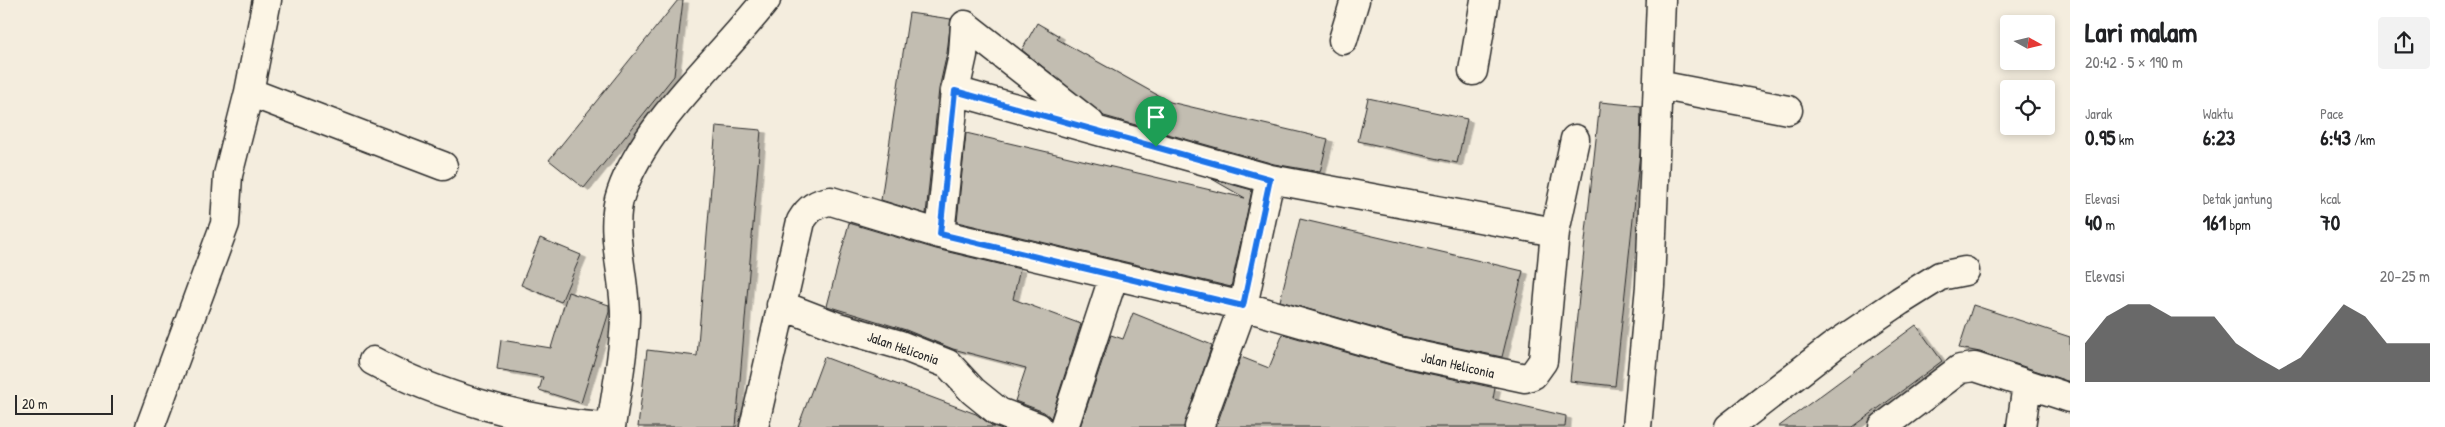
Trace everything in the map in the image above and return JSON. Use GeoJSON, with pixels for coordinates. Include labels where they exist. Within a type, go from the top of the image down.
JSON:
{"type":"FeatureCollection","features":[{"type":"Feature","properties":{"kind":"street"},"geometry":{"type":"LineString","coordinates":[[150,427],[225,224],[228,175],[249,92],[266,0]]}},
{"type":"Feature","properties":{"kind":"street"},"geometry":{"type":"LineString","coordinates":[[611,427],[625,318],[623,279],[616,222],[620,195],[632,169],[649,140],[766,0]]}},
{"type":"Feature","properties":{"kind":"street"},"geometry":{"type":"LineString","coordinates":[[1343,40],[1354,0]]}},
{"type":"Feature","properties":{"kind":"street"},"geometry":{"type":"LineString","coordinates":[[1473,72],[1485,0]]}},
{"type":"Feature","properties":{"kind":"street"},"geometry":{"type":"LineString","coordinates":[[1637,427],[1650,286],[1661,0]]}},
{"type":"Feature","properties":{"kind":"street"},"geometry":{"type":"LineString","coordinates":[[940,234],[955,91],[963,55],[965,25],[1100,131]]}},
{"type":"Feature","properties":{"kind":"street"},"geometry":{"type":"LineString","coordinates":[[1658,85],[1788,110]]}},
{"type":"Feature","properties":{"kind":"street"},"geometry":{"type":"LineString","coordinates":[[955,91],[1270,179],[1556,232]]}},
{"type":"Feature","properties":{"kind":"street"},"geometry":{"type":"LineString","coordinates":[[249,92],[443,166]]}},
{"type":"Feature","properties":{"kind":"street","name":"Jalan Heliconia"},"geometry":{"type":"LineString","coordinates":[[754,427],[801,221],[808,209],[819,203],[831,201],[940,234],[1243,306],[1398,351],[1524,378],[1533,375],[1543,360],[1556,232],[1575,139]]}},
{"type":"Feature","properties":{"kind":"street"},"geometry":{"type":"LineString","coordinates":[[1199,427],[1243,306],[1270,179]]}},
{"type":"Feature","properties":{"kind":"street"},"geometry":{"type":"LineString","coordinates":[[1729,427],[1832,347],[1900,301],[1940,276],[1965,271]]}},
{"type":"Feature","properties":{"kind":"street"},"geometry":{"type":"LineString","coordinates":[[1064,427],[1114,275]]}},
{"type":"Feature","properties":{"kind":"street","name":"Jalan Heliconia"},"geometry":{"type":"LineString","coordinates":[[781,305],[838,327],[900,345],[948,364],[973,391],[999,412],[1038,427]]}},
{"type":"Feature","properties":{"kind":"street"},"geometry":{"type":"LineString","coordinates":[[373,361],[447,394],[579,425],[603,427]]}},
{"type":"Feature","properties":{"kind":"street"},"geometry":{"type":"LineString","coordinates":[[1883,427],[1960,369],[1967,366],[2070,398]]}},
{"type":"Feature","properties":{"kind":"street"},"geometry":{"type":"LineString","coordinates":[[2020,427],[2028,384]]}},
{"type":"Feature","properties":{"kind":"building"},"geometry":{"type":"Polygon","coordinates":[[[678,0],[683,0],[674,76],[584,188],[549,160],[678,0]]]}},
{"type":"Feature","properties":{"kind":"building"},"geometry":{"type":"Polygon","coordinates":[[[909,13],[951,19],[947,53],[939,89],[926,214],[881,200],[909,13]]]}},
{"type":"Feature","properties":{"kind":"building"},"geometry":{"type":"Polygon","coordinates":[[[1037,23],[1059,36],[1057,39],[1170,102],[1328,139],[1320,172],[1274,164],[1104,116],[1022,50],[1037,23]]]}},
{"type":"Feature","properties":{"kind":"building"},"geometry":{"type":"Polygon","coordinates":[[[1368,98],[1467,119],[1457,163],[1358,141],[1368,98]]]}},
{"type":"Feature","properties":{"kind":"building"},"geometry":{"type":"Polygon","coordinates":[[[1600,102],[1641,106],[1640,153],[1615,386],[1570,381],[1600,102]]]}},
{"type":"Feature","properties":{"kind":"building"},"geometry":{"type":"Polygon","coordinates":[[[716,126],[761,130],[736,427],[638,427],[647,350],[697,356],[716,126]]]}},
{"type":"Feature","properties":{"kind":"building"},"geometry":{"type":"Polygon","coordinates":[[[966,133],[1245,198],[1212,179],[1252,190],[1231,287],[957,222],[966,133]]]}},
{"type":"Feature","properties":{"kind":"building"},"geometry":{"type":"Polygon","coordinates":[[[1300,219],[1523,271],[1502,357],[1402,336],[1280,301],[1300,219]]]}},
{"type":"Feature","properties":{"kind":"building"},"geometry":{"type":"Polygon","coordinates":[[[849,223],[936,249],[1020,269],[1013,299],[1081,324],[1051,418],[1044,412],[1015,401],[1026,368],[953,349],[906,330],[827,306],[849,223]]]}},
{"type":"Feature","properties":{"kind":"building"},"geometry":{"type":"Polygon","coordinates":[[[540,238],[581,255],[561,302],[521,285],[540,238]]]}},
{"type":"Feature","properties":{"kind":"building"},"geometry":{"type":"Polygon","coordinates":[[[568,292],[609,305],[609,312],[581,403],[539,390],[543,377],[497,369],[501,340],[551,348],[568,292]]]}},
{"type":"Feature","properties":{"kind":"building"},"geometry":{"type":"Polygon","coordinates":[[[1973,305],[2070,337],[2070,382],[1980,352],[1959,348],[1973,305]]]}},
{"type":"Feature","properties":{"kind":"building"},"geometry":{"type":"Polygon","coordinates":[[[1133,313],[1212,345],[1184,427],[1080,427],[1111,335],[1123,339],[1133,313]]]}},
{"type":"Feature","properties":{"kind":"building"},"geometry":{"type":"Polygon","coordinates":[[[1916,325],[1942,361],[1853,427],[1778,427],[1916,325]]]}},
{"type":"Feature","properties":{"kind":"building"},"geometry":{"type":"Polygon","coordinates":[[[1283,334],[1394,366],[1495,388],[1493,399],[1566,416],[1565,427],[1216,427],[1241,357],[1269,368],[1283,334]]]}},
{"type":"Feature","properties":{"kind":"building"},"geometry":{"type":"Polygon","coordinates":[[[824,357],[976,414],[994,427],[798,427],[824,357]]]}},
{"type":"Feature","properties":{"kind":"route"},"geometry":{"type":"LineString","coordinates":[[955,91],[1156,147],[1270,179],[1243,306],[940,234],[955,91]]}}]}
